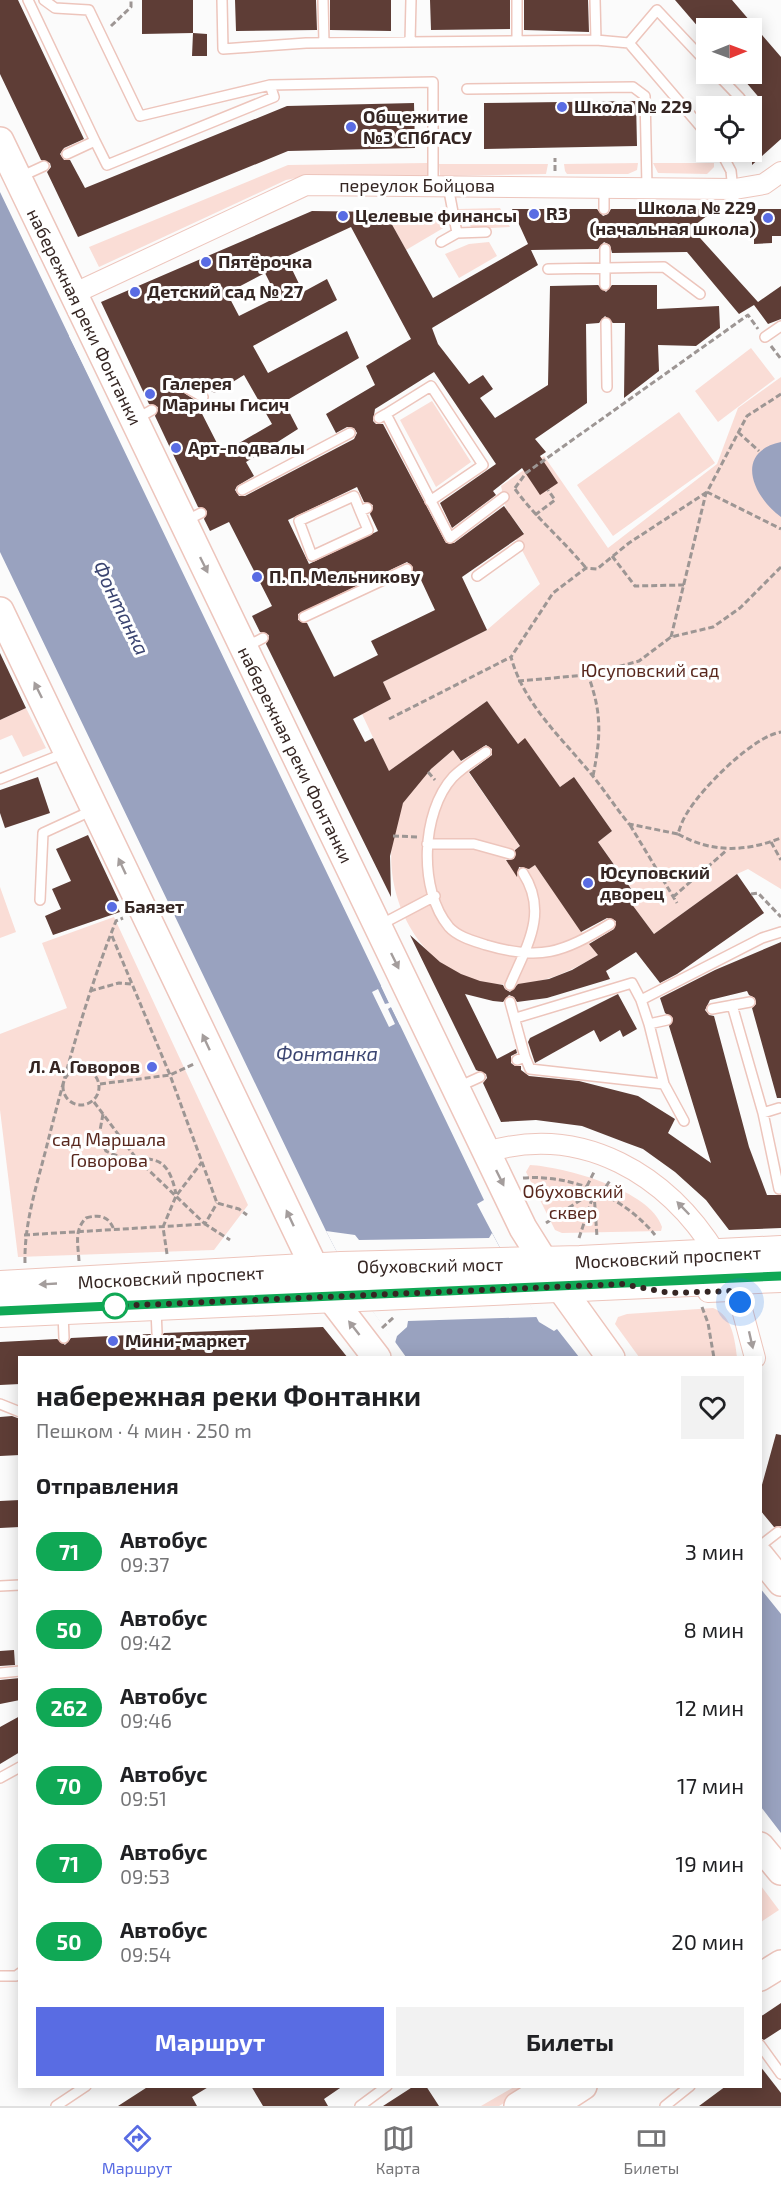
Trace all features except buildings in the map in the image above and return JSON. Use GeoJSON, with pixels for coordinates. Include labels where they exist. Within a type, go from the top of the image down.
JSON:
{"type":"FeatureCollection","features":[{"type":"Feature","properties":{"kind":"main road","name":"Московский проспект"},"geometry":{"type":"LineString","coordinates":[[539,1275],[717,1255],[781,1252]]}},
{"type":"Feature","properties":{"kind":"main road","name":"Обуховский мост"},"geometry":{"type":"LineString","coordinates":[[328,1269],[539,1275]]}},
{"type":"Feature","properties":{"kind":"main road","name":"Московский проспект"},"geometry":{"type":"LineString","coordinates":[[0,1287],[328,1269]]}},
{"type":"Feature","properties":{"kind":"main road","name":"Обуховский мост"},"geometry":{"type":"LineString","coordinates":[[346,1297],[539,1275]]}},
{"type":"Feature","properties":{"kind":"main road","name":"Московский проспект"},"geometry":{"type":"LineString","coordinates":[[539,1275],[622,1284],[781,1276]]}},
{"type":"Feature","properties":{"kind":"main road","name":"Московский проспект"},"geometry":{"type":"LineString","coordinates":[[0,1311],[64,1323],[156,1319],[346,1297]]}},
{"type":"Feature","properties":{"kind":"street","name":"набережная реки Фонтанки"},"geometry":{"type":"LineString","coordinates":[[0,141],[73,294],[143,415],[253,643],[378,926],[468,1082],[487,1152],[523,1228],[539,1275],[609,1356]]}},
{"type":"Feature","properties":{"kind":"street","name":"переулок Бойцова"},"geometry":{"type":"LineString","coordinates":[[73,294],[306,184],[647,186],[735,189],[764,184],[781,172]]}},
{"type":"Feature","properties":{"kind":"street"},"geometry":{"type":"LineString","coordinates":[[0,611],[95,809],[328,1269],[346,1297],[376,1356]]}},
{"type":"Feature","properties":{"kind":"street"},"geometry":{"type":"LineString","coordinates":[[487,1152],[506,1146],[543,1143],[582,1149],[620,1164],[663,1189],[683,1207],[717,1255]]}},
{"type":"Feature","properties":{"kind":"street"},"geometry":{"type":"LineString","coordinates":[[622,1284],[670,1293],[730,1291],[740,1302],[754,1356]]}},
{"type":"Feature","properties":{"kind":"street"},"geometry":{"type":"LineString","coordinates":[[762,1558],[781,1582]]}},
{"type":"Feature","properties":{"kind":"street"},"geometry":{"type":"LineString","coordinates":[[762,1848],[781,1872]]}},
{"type":"Feature","properties":{"kind":"street"},"geometry":{"type":"LineString","coordinates":[[762,1955],[781,1944]]}},
{"type":"Feature","properties":{"kind":"street"},"geometry":{"type":"LineString","coordinates":[[762,1976],[781,1964]]}},
{"type":"Feature","properties":{"kind":"street"},"geometry":{"type":"LineString","coordinates":[[536,2101],[577,2088]]}},
{"type":"Feature","properties":{"kind":"lane"},"geometry":{"type":"LineString","coordinates":[[28,0],[106,165],[274,97],[270,85]]}},
{"type":"Feature","properties":{"kind":"lane"},"geometry":{"type":"LineString","coordinates":[[44,0],[55,8],[89,10],[140,116],[270,85],[433,82],[441,186],[457,233]]}},
{"type":"Feature","properties":{"kind":"lane"},"geometry":{"type":"LineString","coordinates":[[222,0],[223,49],[324,42],[596,40],[629,43],[696,121]]}},
{"type":"Feature","properties":{"kind":"lane"},"geometry":{"type":"LineString","coordinates":[[323,0],[324,42]]}},
{"type":"Feature","properties":{"kind":"lane"},"geometry":{"type":"LineString","coordinates":[[410,42],[411,0]]}},
{"type":"Feature","properties":{"kind":"lane"},"geometry":{"type":"LineString","coordinates":[[517,0],[517,41]]}},
{"type":"Feature","properties":{"kind":"lane"},"geometry":{"type":"LineString","coordinates":[[595,0],[596,40]]}},
{"type":"Feature","properties":{"kind":"lane"},"geometry":{"type":"LineString","coordinates":[[629,43],[657,10],[696,51]]}},
{"type":"Feature","properties":{"kind":"lane"},"geometry":{"type":"LineString","coordinates":[[726,84],[737,96]]}},
{"type":"Feature","properties":{"kind":"lane"},"geometry":{"type":"LineString","coordinates":[[467,89],[633,87],[645,96],[647,186]]}},
{"type":"Feature","properties":{"kind":"lane"},"geometry":{"type":"LineString","coordinates":[[67,154],[95,141]]}},
{"type":"Feature","properties":{"kind":"lane"},"geometry":{"type":"LineString","coordinates":[[726,162],[735,189],[735,209]]}},
{"type":"Feature","properties":{"kind":"lane"},"geometry":{"type":"LineString","coordinates":[[18,178],[44,166]]}},
{"type":"Feature","properties":{"kind":"lane"},"geometry":{"type":"LineString","coordinates":[[604,186],[604,209]]}},
{"type":"Feature","properties":{"kind":"lane"},"geometry":{"type":"LineString","coordinates":[[441,242],[457,233],[486,232]]}},
{"type":"Feature","properties":{"kind":"lane"},"geometry":{"type":"LineString","coordinates":[[605,249],[605,285]]}},
{"type":"Feature","properties":{"kind":"lane"},"geometry":{"type":"LineString","coordinates":[[548,269],[664,267],[700,294]]}},
{"type":"Feature","properties":{"kind":"lane"},"geometry":{"type":"LineString","coordinates":[[606,323],[607,387]]}},
{"type":"Feature","properties":{"kind":"lane"},"geometry":{"type":"LineString","coordinates":[[765,338],[781,326]]}},
{"type":"Feature","properties":{"kind":"lane"},"geometry":{"type":"LineString","coordinates":[[430,501],[483,465],[431,386],[382,416],[417,483],[430,501],[448,542],[504,497]]}},
{"type":"Feature","properties":{"kind":"lane"},"geometry":{"type":"LineString","coordinates":[[189,389],[202,397]]}},
{"type":"Feature","properties":{"kind":"lane"},"geometry":{"type":"LineString","coordinates":[[242,490],[350,434]]}},
{"type":"Feature","properties":{"kind":"lane"},"geometry":{"type":"LineString","coordinates":[[354,496],[364,510],[368,530],[312,556],[299,522],[354,496]]}},
{"type":"Feature","properties":{"kind":"lane"},"geometry":{"type":"LineString","coordinates":[[477,576],[519,546]]}},
{"type":"Feature","properties":{"kind":"lane"},"geometry":{"type":"LineString","coordinates":[[304,617],[407,569]]}},
{"type":"Feature","properties":{"kind":"lane"},"geometry":{"type":"LineString","coordinates":[[1,775],[68,752]]}},
{"type":"Feature","properties":{"kind":"lane"},"geometry":{"type":"LineString","coordinates":[[486,752],[452,778],[431,821],[427,844],[428,865],[435,896],[450,928],[469,940],[523,955],[567,947],[610,924]]}},
{"type":"Feature","properties":{"kind":"lane"},"geometry":{"type":"LineString","coordinates":[[40,900],[43,833],[95,809]]}},
{"type":"Feature","properties":{"kind":"lane"},"geometry":{"type":"LineString","coordinates":[[427,844],[474,844],[510,854]]}},
{"type":"Feature","properties":{"kind":"lane"},"geometry":{"type":"LineString","coordinates":[[510,985],[532,936],[536,907],[532,890],[523,873]]}},
{"type":"Feature","properties":{"kind":"lane"},"geometry":{"type":"LineString","coordinates":[[378,926],[435,896]]}},
{"type":"Feature","properties":{"kind":"lane"},"geometry":{"type":"LineString","coordinates":[[641,1000],[762,938],[781,932]]}},
{"type":"Feature","properties":{"kind":"lane"},"geometry":{"type":"LineString","coordinates":[[516,1018],[632,983],[641,1000],[649,1024],[664,1083],[684,1121]]}},
{"type":"Feature","properties":{"kind":"lane"},"geometry":{"type":"LineString","coordinates":[[510,1002],[516,1018],[521,1059],[530,1069],[664,1083]]}},
{"type":"Feature","properties":{"kind":"lane"},"geometry":{"type":"LineString","coordinates":[[712,1009],[750,1002]]}},
{"type":"Feature","properties":{"kind":"lane"},"geometry":{"type":"LineString","coordinates":[[732,1005],[763,1113],[779,1189]]}},
{"type":"Feature","properties":{"kind":"lane"},"geometry":{"type":"LineString","coordinates":[[649,1024],[667,1020]]}},
{"type":"Feature","properties":{"kind":"lane"},"geometry":{"type":"LineString","coordinates":[[763,1113],[780,1108]]}},
{"type":"Feature","properties":{"kind":"lane"},"geometry":{"type":"LineString","coordinates":[[0,1404],[18,1411]]}},
{"type":"Feature","properties":{"kind":"lane"},"geometry":{"type":"LineString","coordinates":[[762,1544],[778,1532]]}},
{"type":"Feature","properties":{"kind":"lane"},"geometry":{"type":"LineString","coordinates":[[0,1586],[18,1585]]}},
{"type":"Feature","properties":{"kind":"lane"},"geometry":{"type":"LineString","coordinates":[[0,1673],[18,1671]]}},
{"type":"Feature","properties":{"kind":"lane"},"geometry":{"type":"LineString","coordinates":[[0,1778],[18,1768]]}},
{"type":"Feature","properties":{"kind":"lane"},"geometry":{"type":"LineString","coordinates":[[0,1976],[18,1977]]}},
{"type":"Feature","properties":{"kind":"lane"},"geometry":{"type":"LineString","coordinates":[[762,2048],[781,2074]]}},
{"type":"Feature","properties":{"kind":"lane"},"geometry":{"type":"LineString","coordinates":[[56,2106],[82,2088]]}},
{"type":"Feature","properties":{"kind":"lane"},"geometry":{"type":"LineString","coordinates":[[360,2106],[384,2088]]}},
{"type":"Feature","properties":{"kind":"lane"},"geometry":{"type":"LineString","coordinates":[[664,2106],[687,2088]]}},
{"type":"Feature","properties":{"kind":"path"},"geometry":{"type":"LineString","coordinates":[[102,36],[131,7],[131,0]]}},
{"type":"Feature","properties":{"kind":"path"},"geometry":{"type":"LineString","coordinates":[[504,497],[515,488],[526,473],[748,315],[765,338]]}},
{"type":"Feature","properties":{"kind":"path"},"geometry":{"type":"LineString","coordinates":[[670,637],[707,492],[747,416],[781,394]]}},
{"type":"Feature","properties":{"kind":"path"},"geometry":{"type":"LineString","coordinates":[[738,432],[759,451]]}},
{"type":"Feature","properties":{"kind":"path"},"geometry":{"type":"LineString","coordinates":[[515,488],[534,515],[562,539],[586,568]]}},
{"type":"Feature","properties":{"kind":"path"},"geometry":{"type":"LineString","coordinates":[[534,515],[555,500],[548,490]]}},
{"type":"Feature","properties":{"kind":"path"},"geometry":{"type":"LineString","coordinates":[[707,492],[781,529]]}},
{"type":"Feature","properties":{"kind":"path"},"geometry":{"type":"LineString","coordinates":[[389,719],[511,657],[553,592],[586,568],[597,569],[612,556],[707,492]]}},
{"type":"Feature","properties":{"kind":"path"},"geometry":{"type":"LineString","coordinates":[[612,556],[635,586],[684,585]]}},
{"type":"Feature","properties":{"kind":"path"},"geometry":{"type":"LineString","coordinates":[[518,681],[588,675],[639,661],[670,637],[713,627],[740,608],[781,567]]}},
{"type":"Feature","properties":{"kind":"path"},"geometry":{"type":"LineString","coordinates":[[511,657],[518,681],[557,736],[593,776],[629,824],[677,903]]}},
{"type":"Feature","properties":{"kind":"path"},"geometry":{"type":"LineString","coordinates":[[588,675],[598,701],[600,743],[593,776]]}},
{"type":"Feature","properties":{"kind":"path"},"geometry":{"type":"LineString","coordinates":[[678,834],[686,813],[712,783],[758,741],[781,732]]}},
{"type":"Feature","properties":{"kind":"path"},"geometry":{"type":"LineString","coordinates":[[629,824],[678,834],[711,849],[728,849],[771,842],[781,838]]}},
{"type":"Feature","properties":{"kind":"path"},"geometry":{"type":"LineString","coordinates":[[771,842],[781,860]]}},
{"type":"Feature","properties":{"kind":"path"},"geometry":{"type":"LineString","coordinates":[[673,897],[728,849]]}},
{"type":"Feature","properties":{"kind":"path"},"geometry":{"type":"LineString","coordinates":[[751,894],[758,893],[781,917]]}},
{"type":"Feature","properties":{"kind":"path"},"geometry":{"type":"LineString","coordinates":[[25,1266],[24,1235],[90,991],[116,921],[130,915]]}},
{"type":"Feature","properties":{"kind":"path"},"geometry":{"type":"LineString","coordinates":[[111,934],[170,1075],[218,1203]]}},
{"type":"Feature","properties":{"kind":"path"},"geometry":{"type":"LineString","coordinates":[[90,991],[112,985],[131,984]]}},
{"type":"Feature","properties":{"kind":"path"},"geometry":{"type":"LineString","coordinates":[[100,1084],[170,1075],[199,1061]]}},
{"type":"Feature","properties":{"kind":"path"},"geometry":{"type":"LineString","coordinates":[[78,1069],[87,1070],[96,1075],[100,1084],[99,1094],[94,1102],[85,1106],[75,1105],[67,1100],[63,1091],[64,1082],[69,1073],[78,1069]]}},
{"type":"Feature","properties":{"kind":"path"},"geometry":{"type":"LineString","coordinates":[[94,1102],[136,1158],[205,1224],[230,1240]]}},
{"type":"Feature","properties":{"kind":"path"},"geometry":{"type":"LineString","coordinates":[[103,1114],[99,1136],[106,1151],[114,1156],[160,1161],[172,1177],[177,1196]]}},
{"type":"Feature","properties":{"kind":"path"},"geometry":{"type":"LineString","coordinates":[[167,1261],[163,1227],[177,1196],[202,1162]]}},
{"type":"Feature","properties":{"kind":"path"},"geometry":{"type":"LineString","coordinates":[[586,1187],[593,1172],[619,1182]]}},
{"type":"Feature","properties":{"kind":"path"},"geometry":{"type":"LineString","coordinates":[[521,1178],[551,1178],[586,1187],[633,1213],[658,1238]]}},
{"type":"Feature","properties":{"kind":"path"},"geometry":{"type":"LineString","coordinates":[[601,1194],[611,1179]]}},
{"type":"Feature","properties":{"kind":"path"},"geometry":{"type":"LineString","coordinates":[[543,1225],[594,1191]]}},
{"type":"Feature","properties":{"kind":"path"},"geometry":{"type":"LineString","coordinates":[[579,1239],[594,1191]]}},
{"type":"Feature","properties":{"kind":"path"},"geometry":{"type":"LineString","coordinates":[[594,1191],[597,1239]]}},
{"type":"Feature","properties":{"kind":"path"},"geometry":{"type":"LineString","coordinates":[[218,1203],[239,1209],[247,1215]]}},
{"type":"Feature","properties":{"kind":"path"},"geometry":{"type":"LineString","coordinates":[[205,1224],[218,1203]]}},
{"type":"Feature","properties":{"kind":"path"},"geometry":{"type":"LineString","coordinates":[[79,1266],[77,1232],[79,1224],[95,1215],[105,1217],[111,1222],[114,1230]]}},
{"type":"Feature","properties":{"kind":"path"},"geometry":{"type":"LineString","coordinates":[[24,1235],[205,1224]]}},
{"type":"Feature","properties":{"kind":"path"},"geometry":{"type":"LineString","coordinates":[[700,1305],[708,1323],[714,1356]]}},
{"type":"Feature","properties":{"kind":"green space"},"geometry":{"type":"Polygon","coordinates":[[[427,163],[427,176],[301,177],[286,180],[99,267],[89,247],[288,165],[427,163]]]}},
{"type":"Feature","properties":{"kind":"green space"},"geometry":{"type":"Polygon","coordinates":[[[638,163],[637,170],[628,174],[567,174],[564,164],[638,163]]]}},
{"type":"Feature","properties":{"kind":"green space"},"geometry":{"type":"Polygon","coordinates":[[[653,163],[714,163],[714,167],[707,174],[658,173],[653,163]]]}},
{"type":"Feature","properties":{"kind":"green space"},"geometry":{"type":"Polygon","coordinates":[[[439,164],[548,164],[546,174],[440,176],[439,164]]]}},
{"type":"Feature","properties":{"kind":"green space"},"geometry":{"type":"Polygon","coordinates":[[[500,208],[510,227],[473,229],[458,209],[500,208]]]}},
{"type":"Feature","properties":{"kind":"green space"},"geometry":{"type":"Polygon","coordinates":[[[385,212],[436,212],[445,227],[406,250],[385,212]]]}},
{"type":"Feature","properties":{"kind":"green space"},"geometry":{"type":"Polygon","coordinates":[[[489,242],[497,256],[459,278],[445,254],[469,244],[489,242]]]}},
{"type":"Feature","properties":{"kind":"green space"},"geometry":{"type":"Polygon","coordinates":[[[751,348],[775,379],[718,422],[695,391],[751,348]]]}},
{"type":"Feature","properties":{"kind":"green space","name":"Юсуповский сад"},"geometry":{"type":"Polygon","coordinates":[[[781,377],[781,889],[748,869],[737,874],[654,934],[625,895],[632,889],[598,842],[612,831],[574,777],[560,787],[525,739],[518,744],[487,701],[374,782],[384,761],[362,714],[391,699],[383,682],[487,630],[540,584],[516,539],[524,533],[506,509],[501,486],[544,456],[608,548],[717,464],[738,408],[781,377]]]}},
{"type":"Feature","properties":{"kind":"green space"},"geometry":{"type":"Polygon","coordinates":[[[432,401],[471,462],[436,487],[400,420],[432,401]]]}},
{"type":"Feature","properties":{"kind":"green space"},"geometry":{"type":"Polygon","coordinates":[[[679,412],[715,463],[613,536],[577,485],[679,412]]]}},
{"type":"Feature","properties":{"kind":"green space"},"geometry":{"type":"Polygon","coordinates":[[[26,708],[46,748],[23,757],[12,735],[0,740],[0,720],[26,708]]]}},
{"type":"Feature","properties":{"kind":"green space"},"geometry":{"type":"Polygon","coordinates":[[[453,750],[520,846],[504,857],[517,876],[535,865],[598,955],[573,969],[535,982],[494,984],[465,977],[440,962],[420,942],[405,917],[395,889],[391,860],[394,831],[407,795],[425,774],[453,750]]]}},
{"type":"Feature","properties":{"kind":"green space"},"geometry":{"type":"Polygon","coordinates":[[[0,887],[16,932],[0,938],[0,887]]]}},
{"type":"Feature","properties":{"kind":"green space","name":"сад Маршала Говорова"},"geometry":{"type":"Polygon","coordinates":[[[114,917],[248,1205],[214,1250],[18,1257],[0,1110],[0,1034],[67,1008],[42,943],[114,917]]]}},
{"type":"Feature","properties":{"kind":"green space","name":"Обуховский сквер"},"geometry":{"type":"Polygon","coordinates":[[[530,1165],[584,1176],[624,1192],[642,1202],[655,1214],[662,1227],[661,1231],[562,1233],[555,1230],[526,1172],[530,1165]]]}},
{"type":"Feature","properties":{"kind":"green space"},"geometry":{"type":"Polygon","coordinates":[[[713,1308],[719,1311],[728,1322],[734,1336],[737,1356],[638,1356],[615,1324],[618,1317],[627,1314],[713,1308]]]}},
{"type":"Feature","properties":{"kind":"green space"},"geometry":{"type":"Polygon","coordinates":[[[762,1887],[779,1910],[762,1921],[762,1887]]]}},
{"type":"Feature","properties":{"kind":"green space"},"geometry":{"type":"Polygon","coordinates":[[[512,2088],[529,2088],[499,2106],[481,2106],[512,2088]]]}},
{"type":"Feature","properties":{"kind":"water","name":"Фонтанка"},"geometry":{"type":"Polygon","coordinates":[[[0,192],[484,1200],[477,1204],[539,1322],[554,1331],[557,1329],[578,1356],[405,1356],[354,1285],[0,552],[0,192]]]}},
{"type":"Feature","properties":{"kind":"water"},"geometry":{"type":"Polygon","coordinates":[[[781,442],[781,517],[762,498],[752,475],[757,455],[766,447],[781,442]]]}},
{"type":"Feature","properties":{"kind":"water"},"geometry":{"type":"Polygon","coordinates":[[[762,1590],[781,1614],[781,1833],[762,1808],[762,1590]]]}},
{"type":"Feature","properties":{"kind":"pier"},"geometry":{"type":"Polygon","coordinates":[[[72,335],[93,379],[91,380],[69,336],[72,335]]]}},
{"type":"Feature","properties":{"kind":"pier"},"geometry":{"type":"Polygon","coordinates":[[[384,985],[403,1023],[400,1025],[391,1007],[388,1009],[395,1024],[389,1027],[372,992],[378,989],[385,1004],[389,1003],[381,986],[384,985]]]}},
{"type":"Feature","properties":{"kind":"pier"},"geometry":{"type":"Polygon","coordinates":[[[326,1231],[355,1235],[359,1240],[489,1238],[492,1233],[537,1317],[408,1321],[407,1327],[397,1336],[395,1343],[354,1285],[326,1231]]]}},
{"type":"Feature","properties":{"kind":"bus line","name":"71"},"geometry":{"type":"LineString","coordinates":[[0,1311],[360,1297],[781,1276]]}},
{"type":"Feature","properties":{"kind":"place","name":"Школа № 229"},"geometry":{"type":"Point","coordinates":[562,107]}},
{"type":"Feature","properties":{"kind":"place","name":"Общежитие №3 СПбГАСУ"},"geometry":{"type":"Point","coordinates":[351,127]}},
{"type":"Feature","properties":{"kind":"place","name":"R3"},"geometry":{"type":"Point","coordinates":[534,214]}},
{"type":"Feature","properties":{"kind":"place","name":"Целевые финансы"},"geometry":{"type":"Point","coordinates":[343,216]}},
{"type":"Feature","properties":{"kind":"place","name":"Школа № 229 (начальная школа)"},"geometry":{"type":"Point","coordinates":[768,218]}},
{"type":"Feature","properties":{"kind":"place","name":"Пятёрочка"},"geometry":{"type":"Point","coordinates":[206,262]}},
{"type":"Feature","properties":{"kind":"place","name":"Детский сад № 27"},"geometry":{"type":"Point","coordinates":[135,292]}},
{"type":"Feature","properties":{"kind":"place","name":"Галерея Марины Гисич"},"geometry":{"type":"Point","coordinates":[150,394]}},
{"type":"Feature","properties":{"kind":"place","name":"Арт-подвалы"},"geometry":{"type":"Point","coordinates":[176,448]}},
{"type":"Feature","properties":{"kind":"place","name":"П. П. Мельникову"},"geometry":{"type":"Point","coordinates":[257,577]}},
{"type":"Feature","properties":{"kind":"place","name":"Юсуповский дворец"},"geometry":{"type":"Point","coordinates":[588,883]}},
{"type":"Feature","properties":{"kind":"place","name":"Баязет"},"geometry":{"type":"Point","coordinates":[112,907]}},
{"type":"Feature","properties":{"kind":"place","name":"Л. А. Говоров"},"geometry":{"type":"Point","coordinates":[152,1067]}},
{"type":"Feature","properties":{"kind":"place","name":"Мини-маркет"},"geometry":{"type":"Point","coordinates":[113,1341]}},
{"type":"Feature","properties":{"kind":"route"},"geometry":{"type":"LineString","coordinates":[[115,1306],[622,1284],[670,1293],[730,1291],[740,1302]]}}]}
